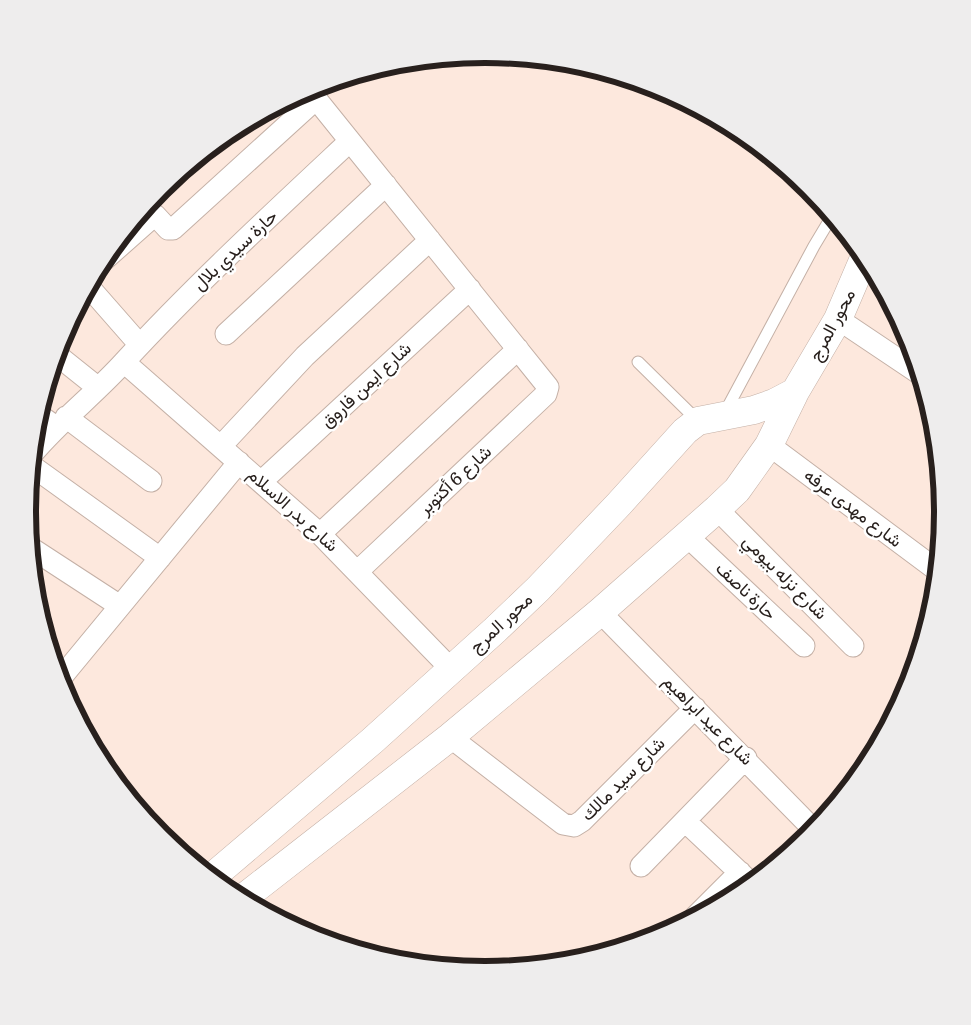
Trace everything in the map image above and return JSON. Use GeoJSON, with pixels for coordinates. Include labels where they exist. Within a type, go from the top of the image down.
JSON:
{"type":"FeatureCollection","features":[{"type":"Feature","properties":{"kind":"main road","name":"محور المرج"},"geometry":{"type":"LineString","coordinates":[[248,894],[450,737],[600,612],[737,490],[769,445],[795,392],[838,319],[861,266]]}},
{"type":"Feature","properties":{"kind":"main road","name":"محور المرج"},"geometry":{"type":"LineString","coordinates":[[218,873],[365,748],[538,589],[619,504],[684,431],[710,418],[774,404],[795,392]]}},
{"type":"Feature","properties":{"kind":"street"},"geometry":{"type":"LineString","coordinates":[[315,97],[518,349],[320,534]]}},
{"type":"Feature","properties":{"kind":"street"},"geometry":{"type":"LineString","coordinates":[[152,212],[168,230],[173,229],[306,101]]}},
{"type":"Feature","properties":{"kind":"street","name":"حارة سيدي بلال"},"geometry":{"type":"LineString","coordinates":[[43,437],[54,419],[97,387],[124,362],[180,301],[350,141]]}},
{"type":"Feature","properties":{"kind":"street"},"geometry":{"type":"LineString","coordinates":[[226,334],[386,185]]}},
{"type":"Feature","properties":{"kind":"street"},"geometry":{"type":"LineString","coordinates":[[221,446],[305,356],[430,240]]}},
{"type":"Feature","properties":{"kind":"street","name":"شارع ايمن فاروق"},"geometry":{"type":"LineString","coordinates":[[262,481],[470,289]]}},
{"type":"Feature","properties":{"kind":"street"},"geometry":{"type":"LineString","coordinates":[[94,292],[139,344]]}},
{"type":"Feature","properties":{"kind":"street"},"geometry":{"type":"LineString","coordinates":[[838,319],[911,368]]}},
{"type":"Feature","properties":{"kind":"street","name":"شارع 6 أكتوبر"},"geometry":{"type":"LineString","coordinates":[[358,571],[546,394],[548,387],[518,349]]}},
{"type":"Feature","properties":{"kind":"street"},"geometry":{"type":"LineString","coordinates":[[63,360],[97,387]]}},
{"type":"Feature","properties":{"kind":"street","name":"شارع بدر الاسلام"},"geometry":{"type":"LineString","coordinates":[[124,362],[262,481],[320,534],[451,668]]}},
{"type":"Feature","properties":{"kind":"street"},"geometry":{"type":"LineString","coordinates":[[54,419],[150,481]]}},
{"type":"Feature","properties":{"kind":"street","name":"شارع مهدى عرفه"},"geometry":{"type":"LineString","coordinates":[[769,445],[931,567]]}},
{"type":"Feature","properties":{"kind":"street"},"geometry":{"type":"LineString","coordinates":[[66,672],[239,462]]}},
{"type":"Feature","properties":{"kind":"street"},"geometry":{"type":"LineString","coordinates":[[38,471],[160,558]]}},
{"type":"Feature","properties":{"kind":"street","name":"شارع نزله بيومي"},"geometry":{"type":"LineString","coordinates":[[717,509],[854,646]]}},
{"type":"Feature","properties":{"kind":"street","name":"حارة ناصف"},"geometry":{"type":"LineString","coordinates":[[687,536],[804,646]]}},
{"type":"Feature","properties":{"kind":"street"},"geometry":{"type":"LineString","coordinates":[[38,553],[120,606]]}},
{"type":"Feature","properties":{"kind":"street","name":"شارع عيد ابراهيم"},"geometry":{"type":"LineString","coordinates":[[600,612],[746,758],[809,824]]}},
{"type":"Feature","properties":{"kind":"street","name":"شارع سيد مالك"},"geometry":{"type":"LineString","coordinates":[[450,737],[563,824],[574,826],[695,708]]}},
{"type":"Feature","properties":{"kind":"street"},"geometry":{"type":"LineString","coordinates":[[641,866],[746,758]]}},
{"type":"Feature","properties":{"kind":"street"},"geometry":{"type":"LineString","coordinates":[[685,821],[746,878]]}},
{"type":"Feature","properties":{"kind":"lane"},"geometry":{"type":"LineString","coordinates":[[638,362],[710,418],[828,222]]}}]}
